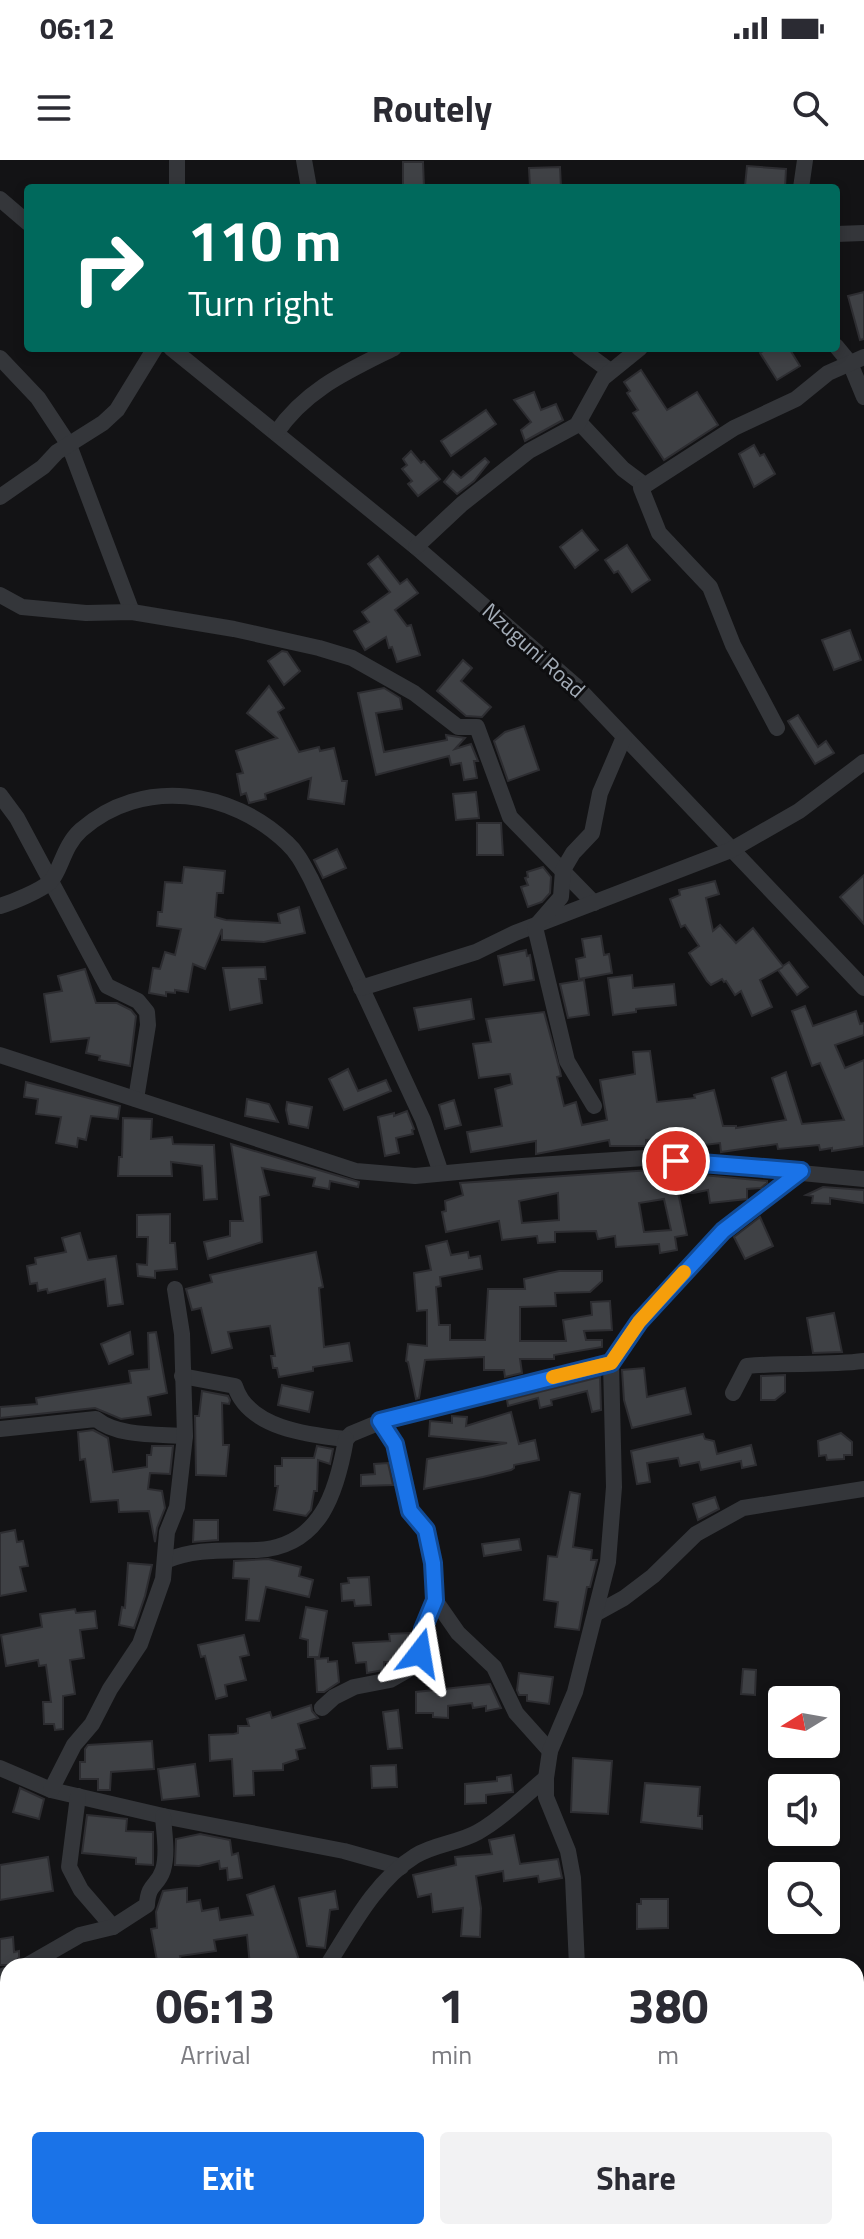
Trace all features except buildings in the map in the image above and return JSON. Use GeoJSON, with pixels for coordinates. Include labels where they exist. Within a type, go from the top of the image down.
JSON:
{"type":"FeatureCollection","features":[{"type":"Feature","properties":{"kind":"street"},"geometry":{"type":"LineString","coordinates":[[177,160],[177,184]]}},
{"type":"Feature","properties":{"kind":"street"},"geometry":{"type":"LineString","coordinates":[[304,160],[308,184]]}},
{"type":"Feature","properties":{"kind":"street"},"geometry":{"type":"LineString","coordinates":[[802,184],[805,160]]}},
{"type":"Feature","properties":{"kind":"street"},"geometry":{"type":"LineString","coordinates":[[0,199],[24,220]]}},
{"type":"Feature","properties":{"kind":"street"},"geometry":{"type":"LineString","coordinates":[[840,234],[864,233]]}},
{"type":"Feature","properties":{"kind":"street"},"geometry":{"type":"LineString","coordinates":[[840,349],[857,360],[864,397]]}},
{"type":"Feature","properties":{"kind":"street"},"geometry":{"type":"LineString","coordinates":[[0,497],[117,410],[153,352]]}},
{"type":"Feature","properties":{"kind":"street","name":"Nzuguni Road"},"geometry":{"type":"LineString","coordinates":[[176,352],[416,547],[576,686],[864,988]]}},
{"type":"Feature","properties":{"kind":"street"},"geometry":{"type":"LineString","coordinates":[[276,433],[291,411],[339,375],[386,352]]}},
{"type":"Feature","properties":{"kind":"street"},"geometry":{"type":"LineString","coordinates":[[584,352],[610,371]]}},
{"type":"Feature","properties":{"kind":"street"},"geometry":{"type":"LineString","coordinates":[[416,547],[462,504],[529,451],[579,422],[603,378],[635,352]]}},
{"type":"Feature","properties":{"kind":"street"},"geometry":{"type":"LineString","coordinates":[[0,358],[38,398],[69,445],[132,612]]}},
{"type":"Feature","properties":{"kind":"street"},"geometry":{"type":"LineString","coordinates":[[777,728],[733,645],[710,587],[659,533],[641,488],[734,428],[796,399],[828,373],[857,360]]}},
{"type":"Feature","properties":{"kind":"street"},"geometry":{"type":"LineString","coordinates":[[579,422],[623,469],[643,484]]}},
{"type":"Feature","properties":{"kind":"street"},"geometry":{"type":"LineString","coordinates":[[0,595],[22,607],[49,611],[132,612],[234,629],[352,658],[414,693],[458,727],[477,727],[510,817],[594,903]]}},
{"type":"Feature","properties":{"kind":"street"},"geometry":{"type":"LineString","coordinates":[[535,927],[561,897],[563,870],[573,853],[592,833],[600,793],[624,737]]}},
{"type":"Feature","properties":{"kind":"street"},"geometry":{"type":"LineString","coordinates":[[361,988],[476,952],[515,933],[731,850],[799,811],[864,762]]}},
{"type":"Feature","properties":{"kind":"street"},"geometry":{"type":"LineString","coordinates":[[0,906],[51,882],[71,840],[82,829],[116,808],[157,794],[188,795],[214,801],[246,813],[272,828],[297,853],[423,1120],[441,1173]]}},
{"type":"Feature","properties":{"kind":"street"},"geometry":{"type":"LineString","coordinates":[[0,795],[17,818],[107,986],[138,1001],[147,1012],[148,1025],[136,1099]]}},
{"type":"Feature","properties":{"kind":"street"},"geometry":{"type":"LineString","coordinates":[[535,927],[567,1061],[594,1106]]}},
{"type":"Feature","properties":{"kind":"street"},"geometry":{"type":"LineString","coordinates":[[0,1055],[356,1171],[415,1176],[645,1158],[864,1179]]}},
{"type":"Feature","properties":{"kind":"street"},"geometry":{"type":"LineString","coordinates":[[577,1958],[573,1878],[568,1851],[546,1797],[546,1778],[550,1751],[575,1692],[608,1562],[614,1487],[611,1363],[639,1322],[723,1231],[801,1171]]}},
{"type":"Feature","properties":{"kind":"street"},"geometry":{"type":"LineString","coordinates":[[51,1790],[74,1745],[92,1724],[110,1689],[140,1644],[157,1600],[167,1532],[177,1507],[185,1436],[182,1334],[175,1289]]}},
{"type":"Feature","properties":{"kind":"street"},"geometry":{"type":"LineString","coordinates":[[733,1393],[747,1366],[864,1361]]}},
{"type":"Feature","properties":{"kind":"street"},"geometry":{"type":"LineString","coordinates":[[165,1561],[186,1554],[275,1547],[304,1533],[320,1519],[328,1505],[346,1439],[380,1421],[611,1363]]}},
{"type":"Feature","properties":{"kind":"street"},"geometry":{"type":"LineString","coordinates":[[182,1376],[235,1386],[240,1402],[271,1423],[306,1435],[346,1439]]}},
{"type":"Feature","properties":{"kind":"street"},"geometry":{"type":"LineString","coordinates":[[0,1429],[96,1419],[104,1426],[116,1429],[185,1436]]}},
{"type":"Feature","properties":{"kind":"street"},"geometry":{"type":"LineString","coordinates":[[322,1708],[334,1697],[354,1687],[390,1680],[411,1668],[420,1653],[423,1629],[435,1600],[433,1563],[426,1530],[410,1511],[395,1444],[380,1421]]}},
{"type":"Feature","properties":{"kind":"street"},"geometry":{"type":"LineString","coordinates":[[595,1614],[624,1598],[653,1576],[696,1534],[743,1508],[864,1489]]}},
{"type":"Feature","properties":{"kind":"street"},"geometry":{"type":"LineString","coordinates":[[435,1600],[458,1633],[494,1667],[516,1713],[550,1751]]}},
{"type":"Feature","properties":{"kind":"street"},"geometry":{"type":"LineString","coordinates":[[0,1768],[51,1790],[163,1816],[305,1842],[401,1867]]}},
{"type":"Feature","properties":{"kind":"street"},"geometry":{"type":"LineString","coordinates":[[332,1958],[369,1902],[401,1867],[418,1854],[478,1832],[546,1778]]}},
{"type":"Feature","properties":{"kind":"street"},"geometry":{"type":"LineString","coordinates":[[78,1796],[69,1867],[81,1890],[113,1927]]}},
{"type":"Feature","properties":{"kind":"street"},"geometry":{"type":"LineString","coordinates":[[40,1958],[80,1935],[113,1927],[147,1905],[148,1890],[163,1872],[163,1816]]}},
{"type":"Feature","properties":{"kind":"slow traffic"},"geometry":{"type":"LineString","coordinates":[[553,1377],[611,1363],[639,1322],[684,1272]]}},
{"type":"Feature","properties":{"kind":"route"},"geometry":{"type":"LineString","coordinates":[[420,1653],[423,1629],[435,1600],[433,1563],[426,1530],[410,1511],[395,1444],[380,1421],[611,1363],[639,1322],[723,1231],[801,1171],[676,1161]]}}]}
